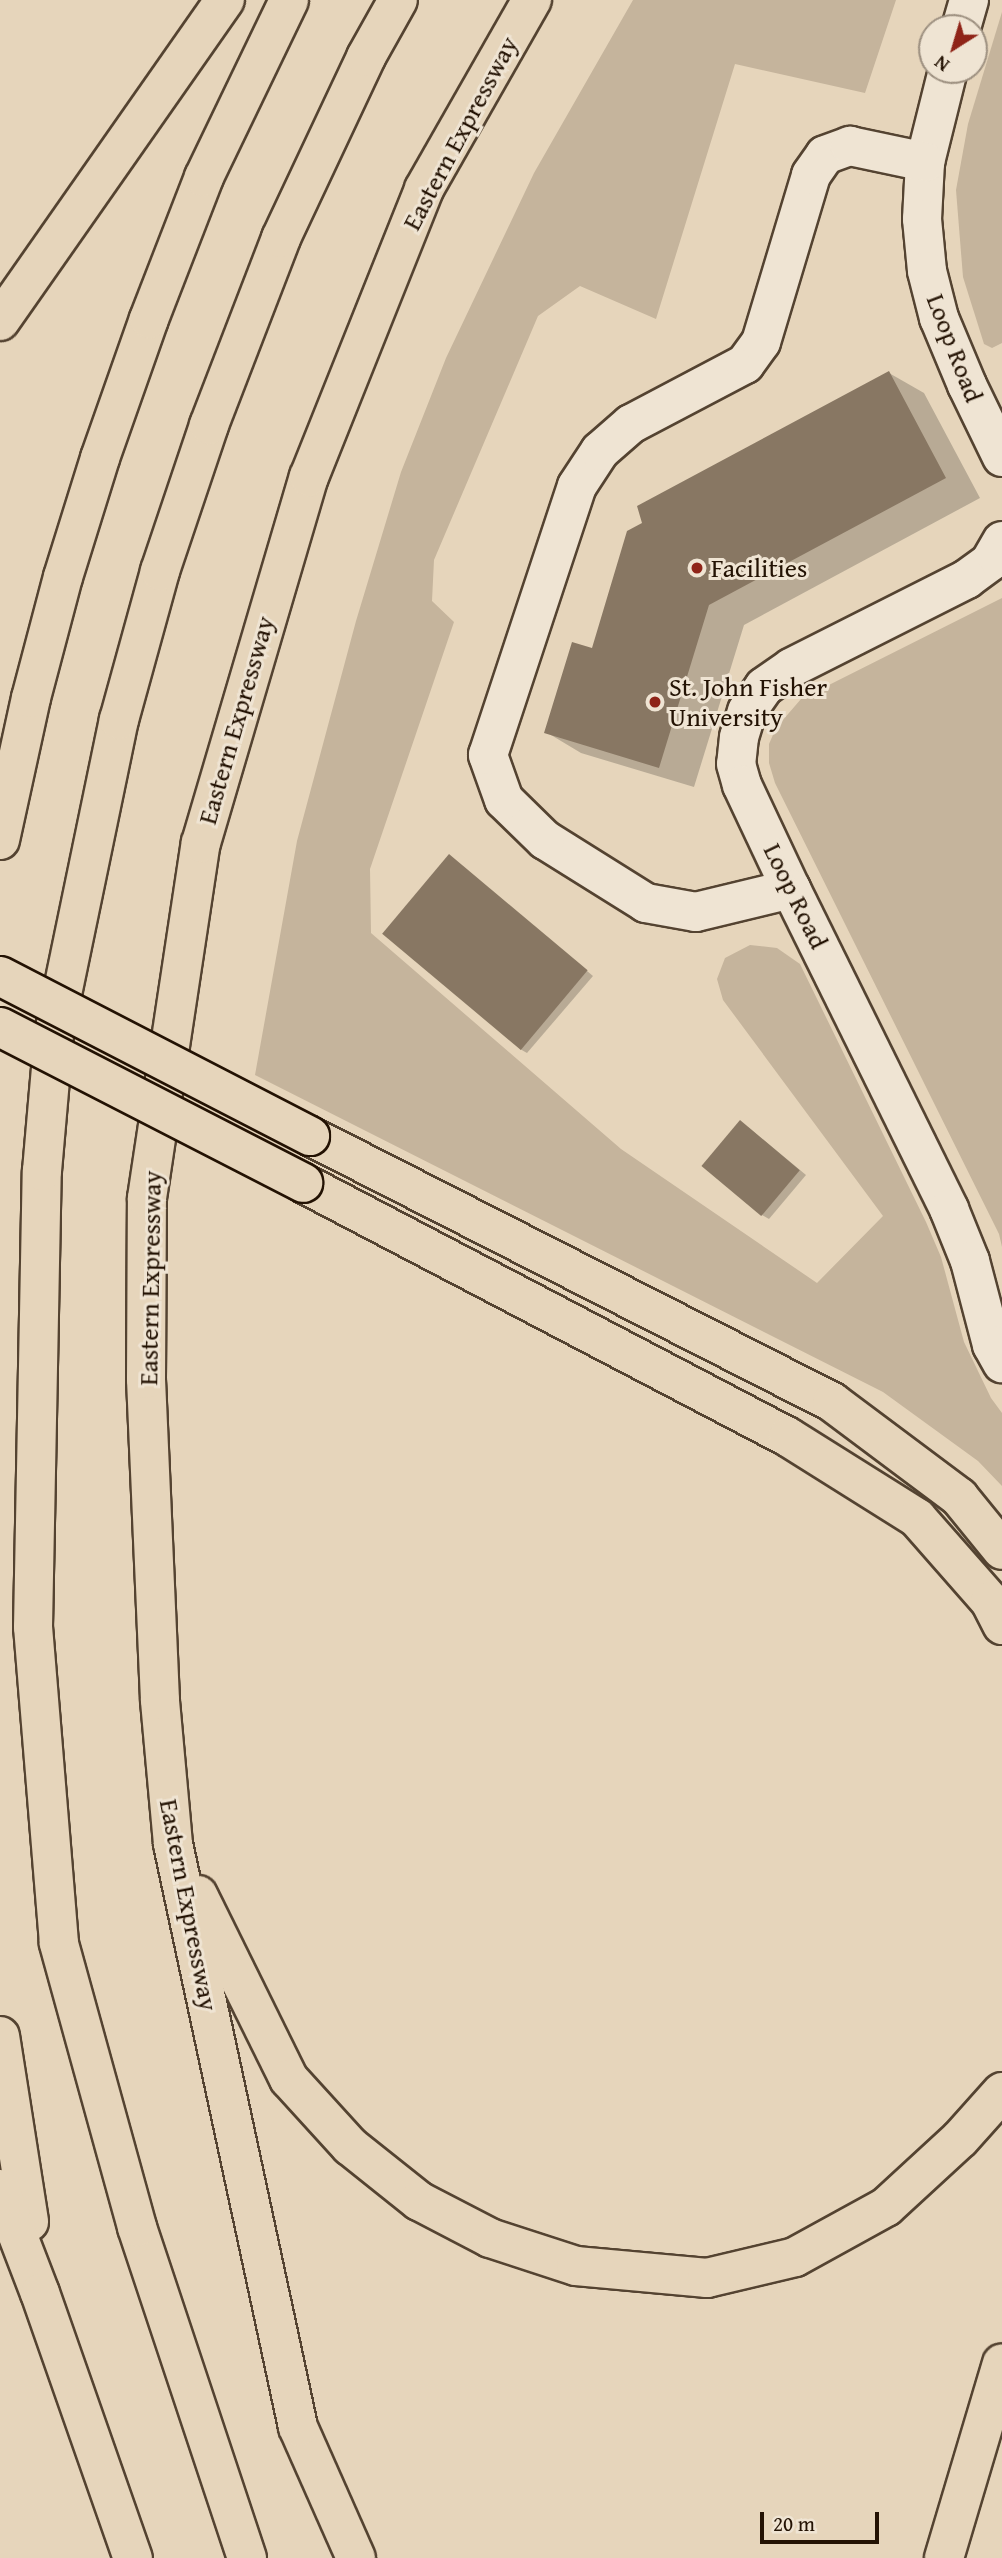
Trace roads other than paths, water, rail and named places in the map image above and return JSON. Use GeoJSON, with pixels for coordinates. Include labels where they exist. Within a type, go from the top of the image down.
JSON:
{"type":"FeatureCollection","features":[{"type":"Feature","properties":{"kind":"highway"},"geometry":{"type":"LineString","coordinates":[[0,321],[225,0]]}},
{"type":"Feature","properties":{"kind":"highway"},"geometry":{"type":"LineString","coordinates":[[0,840],[31,698],[62,577],[100,458],[204,177],[289,0]]}},
{"type":"Feature","properties":{"kind":"highway"},"geometry":{"type":"LineString","coordinates":[[247,2558],[137,2227],[59,1943],[33,1626],[42,1171],[54,1033],[119,720],[160,572],[209,425],[281,238],[366,57],[398,0]]}},
{"type":"Feature","properties":{"kind":"highway","name":"Eastern Expressway"},"geometry":{"type":"LineString","coordinates":[[356,2558],[298,2427],[173,1844],[160,1700],[146,1379],[147,1198],[201,843],[309,477],[424,189],[532,0]]}},
{"type":"Feature","properties":{"kind":"highway"},"geometry":{"type":"LineString","coordinates":[[0,976],[832,1402],[959,1497],[1002,1550]]}},
{"type":"Feature","properties":{"kind":"highway"},"geometry":{"type":"LineString","coordinates":[[0,1027],[303,1182],[788,1437],[917,1518],[990,1601],[1002,1625]]}},
{"type":"Feature","properties":{"kind":"highway"},"geometry":{"type":"LineString","coordinates":[[173,1844],[289,2079],[350,2146],[419,2201],[490,2238],[576,2266],[707,2277],[795,2257],[887,2207],[960,2140],[1002,2092]]}},
{"type":"Feature","properties":{"kind":"highway"},"geometry":{"type":"LineString","coordinates":[[0,2035],[40,2293]]}},
{"type":"Feature","properties":{"kind":"highway"},"geometry":{"type":"LineString","coordinates":[[0,2189],[40,2293],[133,2558]]}},
{"type":"Feature","properties":{"kind":"highway"},"geometry":{"type":"LineString","coordinates":[[944,2558],[1002,2363]]}},
{"type":"Feature","properties":{"kind":"street","name":"Loop Road"},"geometry":{"type":"LineString","coordinates":[[944,84],[925,162],[922,219],[927,271],[939,318],[967,385],[1002,457]]}},
{"type":"Feature","properties":{"kind":"street"},"geometry":{"type":"LineString","coordinates":[[791,889],[696,912],[646,903],[545,840],[504,800],[488,755],[577,486],[600,451],[631,424],[745,364],[761,342],[811,175],[825,155],[850,146],[925,162]]}},
{"type":"Feature","properties":{"kind":"street","name":"Loop Road"},"geometry":{"type":"LineString","coordinates":[[1002,541],[990,562],[967,579],[791,668],[764,687],[747,711],[739,737],[736,764],[742,785],[791,889],[949,1209],[970,1261],[992,1345],[1002,1363]]}},
{"type":"Feature","properties":{"kind":"place","name":"Facilities"},"geometry":{"type":"Point","coordinates":[697,568]}},
{"type":"Feature","properties":{"kind":"place","name":"St. John Fisher University"},"geometry":{"type":"Point","coordinates":[655,702]}}]}
